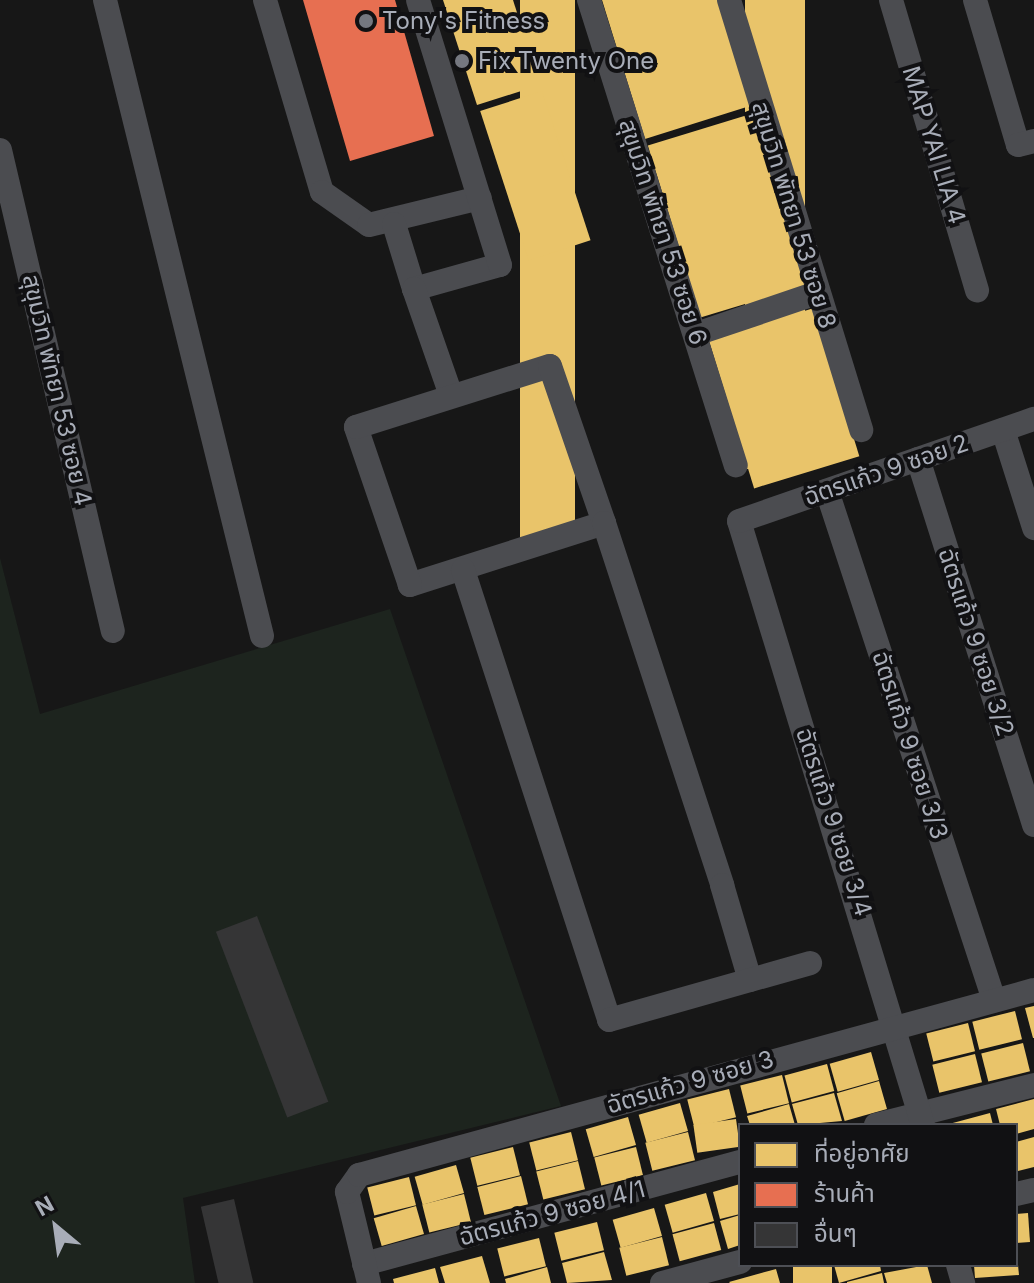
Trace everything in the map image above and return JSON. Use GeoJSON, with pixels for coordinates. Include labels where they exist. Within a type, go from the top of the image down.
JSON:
{"type":"FeatureCollection","features":[{"type":"Feature","properties":{"kind":"street"},"geometry":{"type":"LineString","coordinates":[[105,0],[262,636]]}},
{"type":"Feature","properties":{"kind":"street"},"geometry":{"type":"LineString","coordinates":[[265,0],[322,192],[369,225],[394,224],[480,198]]}},
{"type":"Feature","properties":{"kind":"street"},"geometry":{"type":"LineString","coordinates":[[414,289],[500,265],[418,0]]}},
{"type":"Feature","properties":{"kind":"street","name":"สุขุมวิท พัทยา 53 ซอย 6"},"geometry":{"type":"LineString","coordinates":[[589,0],[736,465]]}},
{"type":"Feature","properties":{"kind":"street","name":"สุขุมวิท พัทยา 53 ซอย 8"},"geometry":{"type":"LineString","coordinates":[[729,0],[861,430]]}},
{"type":"Feature","properties":{"kind":"street","name":"MAP YAI LIA 4"},"geometry":{"type":"LineString","coordinates":[[891,0],[977,291]]}},
{"type":"Feature","properties":{"kind":"street"},"geometry":{"type":"LineString","coordinates":[[975,0],[1018,145],[1034,141]]}},
{"type":"Feature","properties":{"kind":"street","name":"สุขุมวิท พัทยา 53 ซอย 4"},"geometry":{"type":"LineString","coordinates":[[0,150],[113,631]]}},
{"type":"Feature","properties":{"kind":"street"},"geometry":{"type":"LineString","coordinates":[[394,224],[451,395]]}},
{"type":"Feature","properties":{"kind":"street"},"geometry":{"type":"LineString","coordinates":[[696,334],[817,293]]}},
{"type":"Feature","properties":{"kind":"street"},"geometry":{"type":"LineString","coordinates":[[604,523],[410,585],[356,427],[550,366],[604,523],[750,980]]}},
{"type":"Feature","properties":{"kind":"street","name":"ฉัตรแก้ว 9 ซอย 2"},"geometry":{"type":"LineString","coordinates":[[739,521],[1034,419]]}},
{"type":"Feature","properties":{"kind":"street"},"geometry":{"type":"LineString","coordinates":[[1003,430],[1034,528]]}},
{"type":"Feature","properties":{"kind":"street","name":"ฉัตรแก้ว 9 ซอย 3/2"},"geometry":{"type":"LineString","coordinates":[[918,459],[1034,825]]}},
{"type":"Feature","properties":{"kind":"street","name":"ฉัตรแก้ว 9 ซอย 3/3"},"geometry":{"type":"LineString","coordinates":[[827,491],[994,1000]]}},
{"type":"Feature","properties":{"kind":"street","name":"ฉัตรแก้ว 9 ซอย 3/4"},"geometry":{"type":"LineString","coordinates":[[739,521],[898,1023],[922,1119]]}},
{"type":"Feature","properties":{"kind":"street"},"geometry":{"type":"LineString","coordinates":[[463,570],[609,1020],[810,963]]}},
{"type":"Feature","properties":{"kind":"street","name":"ฉัตรแก้ว 9 ซอย 3"},"geometry":{"type":"LineString","coordinates":[[367,1273],[348,1181],[898,1023],[1034,990]]}},
{"type":"Feature","properties":{"kind":"street"},"geometry":{"type":"LineString","coordinates":[[891,1123],[922,1119],[1034,1085]]}},
{"type":"Feature","properties":{"kind":"street","name":"ฉัตรแก้ว 9 ซอย 4/1"},"geometry":{"type":"LineString","coordinates":[[367,1273],[738,1163]]}},
{"type":"Feature","properties":{"kind":"street"},"geometry":{"type":"LineString","coordinates":[[662,1283],[738,1263]]}},
{"type":"Feature","properties":{"kind":"shaded area"},"geometry":{"type":"Polygon","coordinates":[[[0,558],[40,714],[390,609],[561,1106],[183,1198],[195,1283],[0,1283],[0,558]]]}},
{"type":"Feature","properties":{"kind":"building: ที่อยู่อาศัย"},"geometry":{"type":"Polygon","coordinates":[[[443,0],[513,0],[540,85],[477,105],[443,0]]]}},
{"type":"Feature","properties":{"kind":"building: ที่อยู่อาศัย"},"geometry":{"type":"Polygon","coordinates":[[[520,0],[575,0],[575,541],[520,541],[520,0]]]}},
{"type":"Feature","properties":{"kind":"building: ที่อยู่อาศัย"},"geometry":{"type":"Polygon","coordinates":[[[602,0],[721,0],[753,105],[645,139],[602,0]]]}},
{"type":"Feature","properties":{"kind":"building: ที่อยู่อาศัย"},"geometry":{"type":"Polygon","coordinates":[[[745,0],[805,0],[805,469],[745,469],[745,0]]]}},
{"type":"Feature","properties":{"kind":"building: ที่อยู่อาศัย"},"geometry":{"type":"Polygon","coordinates":[[[542,91],[591,240],[529,260],[480,111],[542,91]]]}},
{"type":"Feature","properties":{"kind":"building: ที่อยู่อาศัย"},"geometry":{"type":"Polygon","coordinates":[[[754,113],[807,285],[700,318],[648,145],[754,113]]]}},
{"type":"Feature","properties":{"kind":"building: ที่อยู่อาศัย"},"geometry":{"type":"Polygon","coordinates":[[[814,308],[859,456],[754,488],[709,340],[814,308]]]}},
{"type":"Feature","properties":{"kind":"building: ที่อยู่อาศัย"},"geometry":{"type":"Polygon","coordinates":[[[1034,1006],[1034,1038],[1033,1038],[1025,1008],[1034,1006]]]}},
{"type":"Feature","properties":{"kind":"building: ที่อยู่อาศัย"},"geometry":{"type":"Polygon","coordinates":[[[1015,1011],[1022,1039],[979,1050],[972,1022],[1015,1011]]]}},
{"type":"Feature","properties":{"kind":"building: ที่อยู่อาศัย"},"geometry":{"type":"Polygon","coordinates":[[[968,1023],[975,1051],[933,1062],[926,1033],[968,1023]]]}},
{"type":"Feature","properties":{"kind":"building: ที่อยู่อาศัย"},"geometry":{"type":"Polygon","coordinates":[[[1023,1043],[1030,1071],[988,1082],[981,1053],[1023,1043]]]}},
{"type":"Feature","properties":{"kind":"building: ที่อยู่อาศัย"},"geometry":{"type":"Polygon","coordinates":[[[871,1052],[879,1080],[838,1092],[830,1064],[871,1052]]]}},
{"type":"Feature","properties":{"kind":"building: ที่อยู่อาศัย"},"geometry":{"type":"Polygon","coordinates":[[[975,1054],[982,1082],[939,1093],[932,1065],[975,1054]]]}},
{"type":"Feature","properties":{"kind":"building: ที่อยู่อาศัย"},"geometry":{"type":"Polygon","coordinates":[[[827,1064],[834,1091],[792,1102],[784,1075],[827,1064]]]}},
{"type":"Feature","properties":{"kind":"building: ที่อยู่อาศัย"},"geometry":{"type":"Polygon","coordinates":[[[782,1075],[789,1103],[747,1114],[740,1085],[782,1075]]]}},
{"type":"Feature","properties":{"kind":"building: ที่อยู่อาศัย"},"geometry":{"type":"Polygon","coordinates":[[[879,1081],[887,1109],[845,1121],[837,1093],[879,1081]]]}},
{"type":"Feature","properties":{"kind":"building: ที่อยู่อาศัย"},"geometry":{"type":"Polygon","coordinates":[[[729,1089],[736,1117],[694,1128],[687,1099],[729,1089]]]}},
{"type":"Feature","properties":{"kind":"building: ที่อยู่อาศัย"},"geometry":{"type":"Polygon","coordinates":[[[834,1093],[842,1121],[797,1123],[792,1104],[834,1093]]]}},
{"type":"Feature","properties":{"kind":"building: ที่อยู่อาศัย"},"geometry":{"type":"Polygon","coordinates":[[[1034,1099],[1034,1129],[1018,1133],[1018,1123],[1000,1123],[996,1109],[1034,1099]]]}},
{"type":"Feature","properties":{"kind":"building: ที่อยู่อาศัย"},"geometry":{"type":"Polygon","coordinates":[[[680,1103],[688,1131],[647,1143],[639,1115],[680,1103]]]}},
{"type":"Feature","properties":{"kind":"building: ที่อยู่อาศัย"},"geometry":{"type":"Polygon","coordinates":[[[789,1104],[794,1123],[749,1123],[747,1116],[789,1104]]]}},
{"type":"Feature","properties":{"kind":"building: ที่อยู่อาศัย"},"geometry":{"type":"Polygon","coordinates":[[[990,1113],[992,1123],[953,1123],[990,1113]]]}},
{"type":"Feature","properties":{"kind":"building: ที่อยู่อาศัย"},"geometry":{"type":"Polygon","coordinates":[[[628,1117],[636,1145],[594,1157],[586,1129],[628,1117]]]}},
{"type":"Feature","properties":{"kind":"building: ที่อยู่อาศัย"},"geometry":{"type":"Polygon","coordinates":[[[736,1119],[738,1147],[697,1153],[693,1125],[736,1119]]]}},
{"type":"Feature","properties":{"kind":"building: ที่อยู่อาศัย"},"geometry":{"type":"Polygon","coordinates":[[[571,1132],[578,1160],[536,1171],[529,1142],[571,1132]]]}},
{"type":"Feature","properties":{"kind":"building: ที่อยู่อาศัย"},"geometry":{"type":"Polygon","coordinates":[[[688,1132],[695,1160],[652,1171],[645,1143],[688,1132]]]}},
{"type":"Feature","properties":{"kind":"building: ที่อยู่อาศัย"},"geometry":{"type":"Polygon","coordinates":[[[1034,1137],[1034,1167],[1018,1171],[1018,1141],[1034,1137]]]}},
{"type":"Feature","properties":{"kind":"building: ที่อยู่อาศัย"},"geometry":{"type":"Polygon","coordinates":[[[513,1147],[520,1175],[477,1186],[470,1158],[513,1147]]]}},
{"type":"Feature","properties":{"kind":"building: ที่อยู่อาศัย"},"geometry":{"type":"Polygon","coordinates":[[[636,1147],[643,1175],[601,1186],[594,1157],[636,1147]]]}},
{"type":"Feature","properties":{"kind":"building: ที่อยู่อาศัย"},"geometry":{"type":"Polygon","coordinates":[[[578,1161],[585,1189],[543,1200],[536,1171],[578,1161]]]}},
{"type":"Feature","properties":{"kind":"building: ที่อยู่อาศัย"},"geometry":{"type":"Polygon","coordinates":[[[456,1165],[464,1193],[423,1205],[415,1177],[456,1165]]]}},
{"type":"Feature","properties":{"kind":"building: ที่อยู่อาศัย"},"geometry":{"type":"Polygon","coordinates":[[[521,1176],[528,1204],[484,1215],[477,1187],[521,1176]]]}},
{"type":"Feature","properties":{"kind":"building: ที่อยู่อาศัย"},"geometry":{"type":"Polygon","coordinates":[[[409,1177],[416,1205],[374,1216],[367,1187],[409,1177]]]}},
{"type":"Feature","properties":{"kind":"building: ที่อยู่อาศัย"},"geometry":{"type":"Polygon","coordinates":[[[738,1185],[738,1214],[720,1219],[713,1192],[738,1185]]]}},
{"type":"Feature","properties":{"kind":"building: ที่อยู่อาศัย"},"geometry":{"type":"Polygon","coordinates":[[[706,1193],[714,1221],[673,1233],[665,1205],[706,1193]]]}},
{"type":"Feature","properties":{"kind":"building: ที่อยู่อาศัย"},"geometry":{"type":"Polygon","coordinates":[[[464,1194],[471,1222],[429,1233],[422,1204],[464,1194]]]}},
{"type":"Feature","properties":{"kind":"building: ที่อยู่อาศัย"},"geometry":{"type":"Polygon","coordinates":[[[416,1206],[424,1234],[382,1246],[374,1218],[416,1206]]]}},
{"type":"Feature","properties":{"kind":"building: ที่อยู่อาศัย"},"geometry":{"type":"Polygon","coordinates":[[[654,1208],[662,1236],[621,1248],[613,1220],[654,1208]]]}},
{"type":"Feature","properties":{"kind":"building: ที่อยู่อาศัย"},"geometry":{"type":"Polygon","coordinates":[[[1028,1213],[1030,1242],[1018,1243],[1018,1214],[1028,1213]]]}},
{"type":"Feature","properties":{"kind":"building: ที่อยู่อาศัย"},"geometry":{"type":"Polygon","coordinates":[[[738,1216],[738,1246],[728,1249],[720,1221],[738,1216]]]}},
{"type":"Feature","properties":{"kind":"building: ที่อยู่อาศัย"},"geometry":{"type":"Polygon","coordinates":[[[597,1222],[604,1250],[561,1261],[554,1233],[597,1222]]]}},
{"type":"Feature","properties":{"kind":"building: ที่อยู่อาศัย"},"geometry":{"type":"Polygon","coordinates":[[[714,1223],[721,1250],[680,1261],[672,1234],[714,1223]]]}},
{"type":"Feature","properties":{"kind":"building: ที่อยู่อาศัย"},"geometry":{"type":"Polygon","coordinates":[[[662,1237],[669,1265],[626,1276],[619,1248],[662,1237]]]}},
{"type":"Feature","properties":{"kind":"building: ที่อยู่อาศัย"},"geometry":{"type":"Polygon","coordinates":[[[539,1238],[546,1266],[504,1277],[497,1248],[539,1238]]]}},
{"type":"Feature","properties":{"kind":"building: ที่อยู่อาศัย"},"geometry":{"type":"Polygon","coordinates":[[[604,1252],[612,1280],[567,1283],[562,1263],[604,1252]]]}},
{"type":"Feature","properties":{"kind":"building: ที่อยู่อาศัย"},"geometry":{"type":"Polygon","coordinates":[[[482,1256],[490,1283],[445,1283],[440,1267],[482,1256]]]}},
{"type":"Feature","properties":{"kind":"building: ที่อยู่อาศัย"},"geometry":{"type":"Polygon","coordinates":[[[1018,1265],[1019,1275],[975,1278],[974,1267],[1018,1265]]]}},
{"type":"Feature","properties":{"kind":"building: ที่อยู่อาศัย"},"geometry":{"type":"Polygon","coordinates":[[[547,1267],[551,1283],[506,1283],[505,1279],[547,1267]]]}},
{"type":"Feature","properties":{"kind":"building: ที่อยู่อาศัย"},"geometry":{"type":"Polygon","coordinates":[[[793,1267],[832,1267],[832,1283],[793,1283],[793,1267]]]}},
{"type":"Feature","properties":{"kind":"building: ที่อยู่อาศัย"},"geometry":{"type":"Polygon","coordinates":[[[835,1267],[880,1267],[881,1271],[839,1283],[835,1267]]]}},
{"type":"Feature","properties":{"kind":"building: ที่อยู่อาศัย"},"geometry":{"type":"Polygon","coordinates":[[[928,1267],[932,1283],[887,1283],[884,1273],[928,1267]]]}},
{"type":"Feature","properties":{"kind":"building: ที่อยู่อาศัย"},"geometry":{"type":"Polygon","coordinates":[[[435,1268],[439,1283],[394,1283],[393,1279],[435,1268]]]}},
{"type":"Feature","properties":{"kind":"building: ที่อยู่อาศัย"},"geometry":{"type":"Polygon","coordinates":[[[776,1269],[780,1283],[729,1282],[776,1269]]]}},
{"type":"Feature","properties":{"kind":"building: ที่อยู่อาศัย"},"geometry":{"type":"Polygon","coordinates":[[[882,1273],[884,1283],[847,1283],[847,1282],[882,1273]]]}},
{"type":"Feature","properties":{"kind":"building: ร้านค้า"},"geometry":{"type":"Polygon","coordinates":[[[303,0],[395,0],[434,136],[350,161],[303,0]]]}},
{"type":"Feature","properties":{"kind":"building: อื่นๆ"},"geometry":{"type":"Polygon","coordinates":[[[257,916],[328,1102],[287,1118],[216,932],[257,916]]]}},
{"type":"Feature","properties":{"kind":"building: อื่นๆ"},"geometry":{"type":"Polygon","coordinates":[[[234,1199],[253,1283],[218,1283],[201,1207],[234,1199]]]}},
{"type":"Feature","properties":{"kind":"place","name":"Tony's Fitness"},"geometry":{"type":"Point","coordinates":[366,21]}},
{"type":"Feature","properties":{"kind":"place","name":"Fix Twenty One"},"geometry":{"type":"Point","coordinates":[462,61]}}]}
